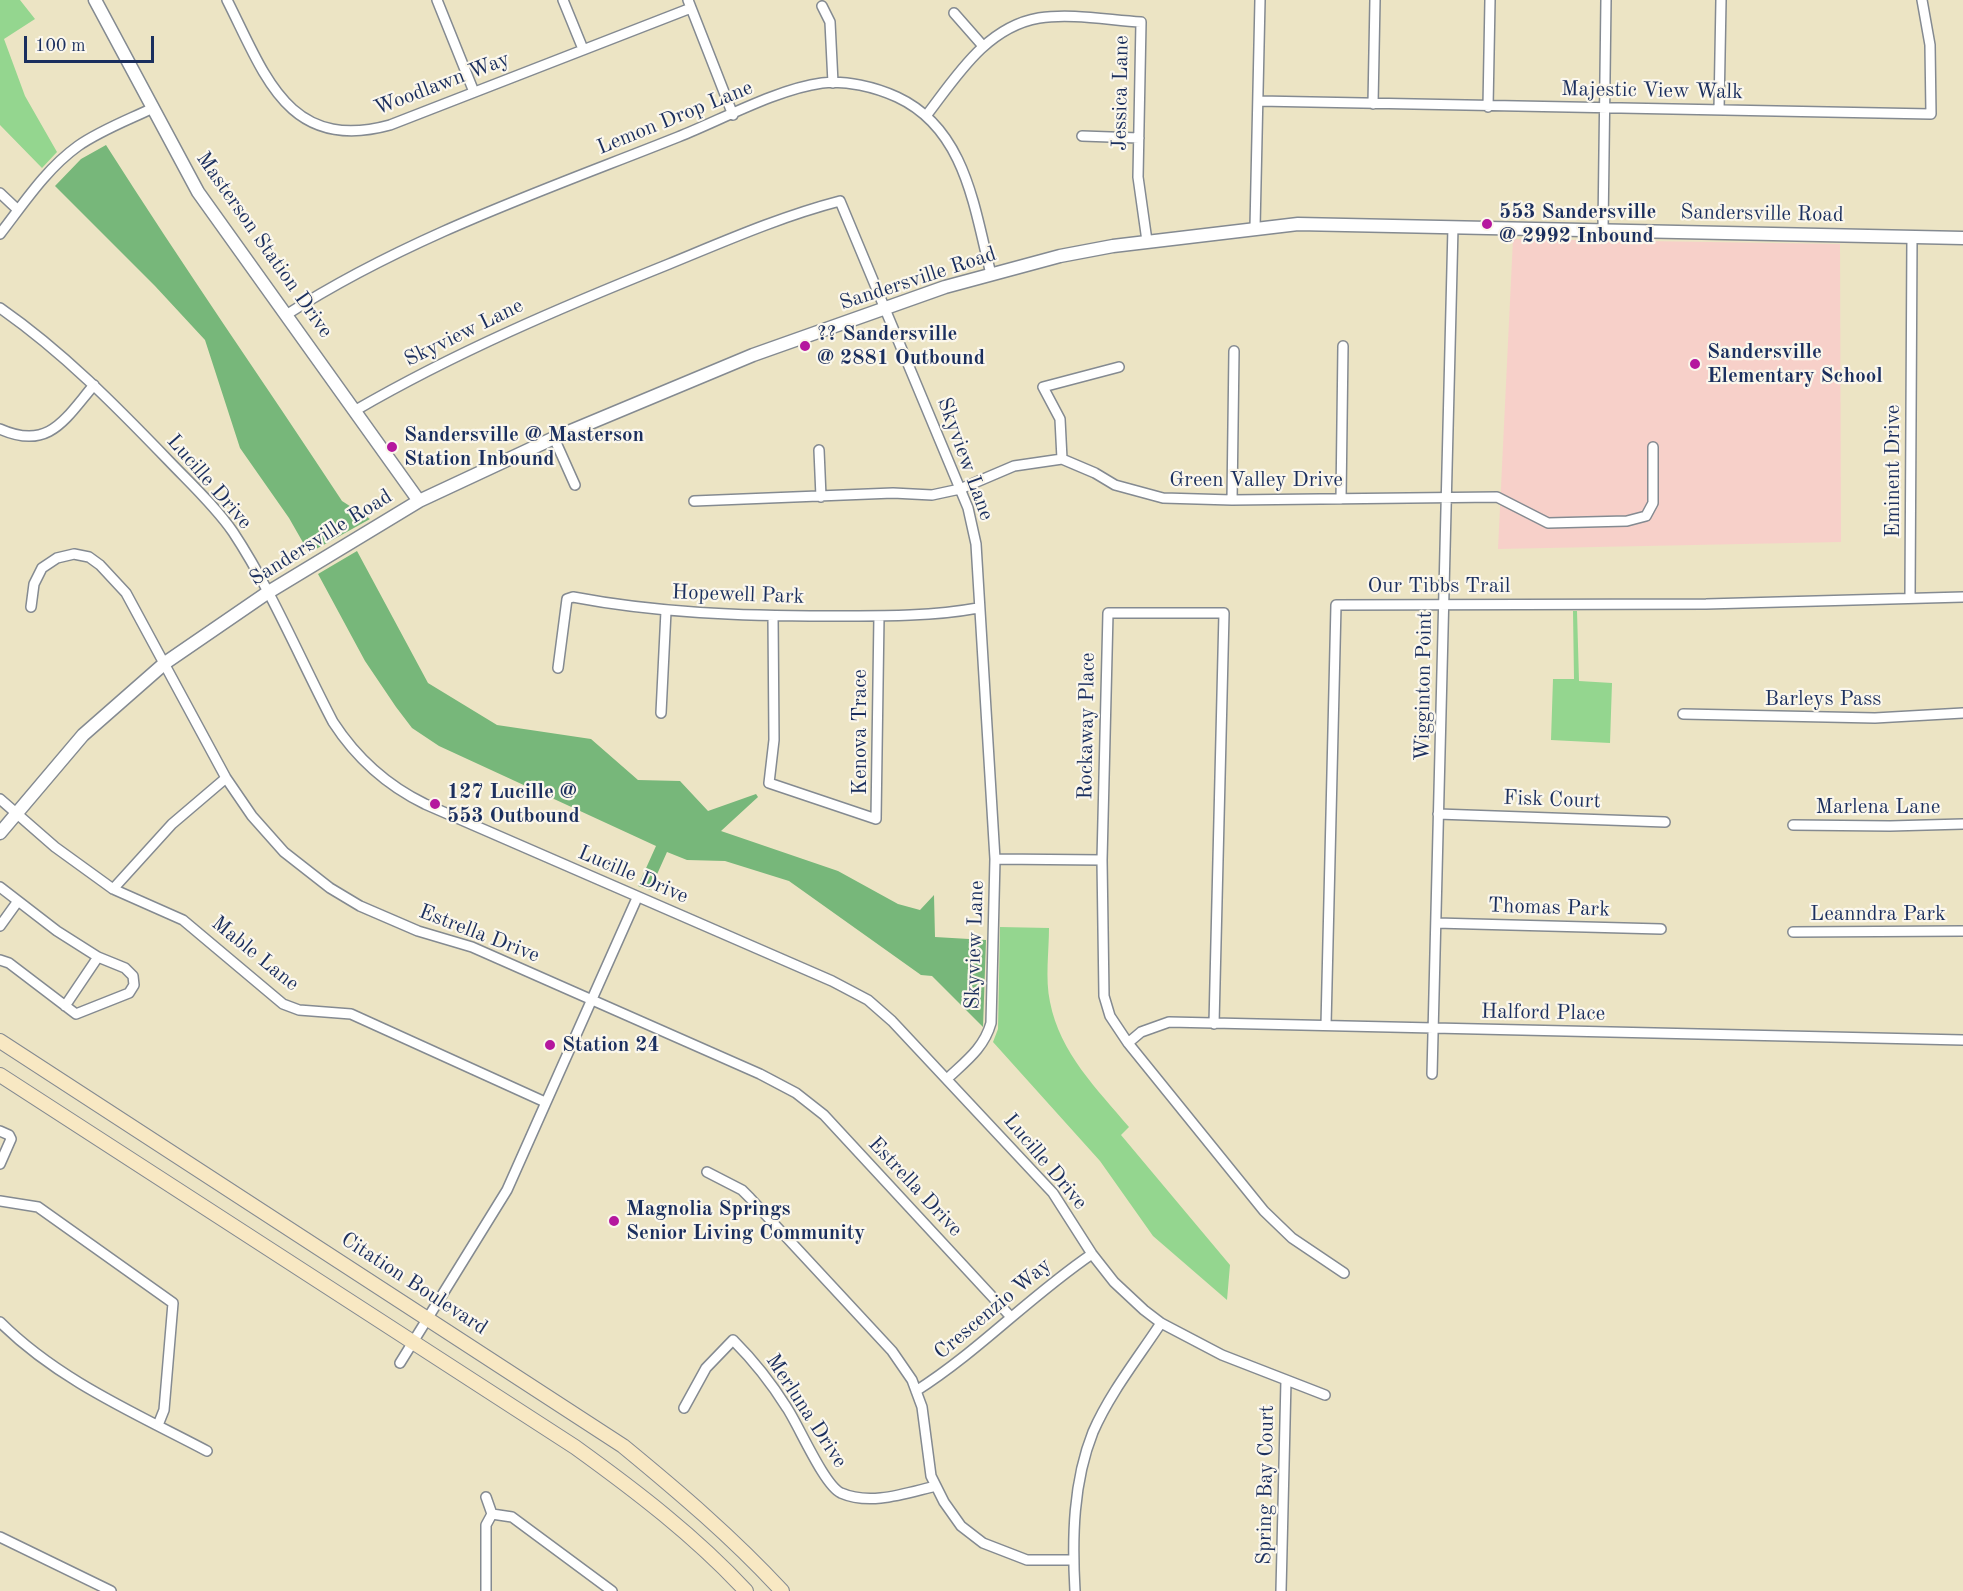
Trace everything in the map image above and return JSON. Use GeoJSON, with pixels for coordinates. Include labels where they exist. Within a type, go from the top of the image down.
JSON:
{"type":"FeatureCollection","features":[{"type":"Feature","properties":{"kind":"main road","name":"Citation Boulevard"},"geometry":{"type":"LineString","coordinates":[[0,1041],[623,1446],[682,1494],[748,1554],[782,1591]]}},
{"type":"Feature","properties":{"kind":"main road"},"geometry":{"type":"LineString","coordinates":[[0,1075],[575,1447],[642,1496],[724,1567],[746,1591]]}},
{"type":"Feature","properties":{"kind":"street","name":"Masterson Station Drive"},"geometry":{"type":"LineString","coordinates":[[95,0],[198,192],[419,501]]}},
{"type":"Feature","properties":{"kind":"street","name":"Woodlawn Way"},"geometry":{"type":"LineString","coordinates":[[227,0],[262,69],[281,98],[298,114],[327,130],[371,130],[583,49],[689,4]]}},
{"type":"Feature","properties":{"kind":"street"},"geometry":{"type":"LineString","coordinates":[[437,0],[474,92]]}},
{"type":"Feature","properties":{"kind":"street"},"geometry":{"type":"LineString","coordinates":[[563,0],[583,49]]}},
{"type":"Feature","properties":{"kind":"street"},"geometry":{"type":"LineString","coordinates":[[1256,228],[1260,0]]}},
{"type":"Feature","properties":{"kind":"street"},"geometry":{"type":"LineString","coordinates":[[1373,104],[1375,0]]}},
{"type":"Feature","properties":{"kind":"street"},"geometry":{"type":"LineString","coordinates":[[1488,107],[1490,0]]}},
{"type":"Feature","properties":{"kind":"street"},"geometry":{"type":"LineString","coordinates":[[1603,229],[1606,0]]}},
{"type":"Feature","properties":{"kind":"street"},"geometry":{"type":"LineString","coordinates":[[1719,110],[1721,0]]}},
{"type":"Feature","properties":{"kind":"street","name":"Majestic View Walk"},"geometry":{"type":"LineString","coordinates":[[1259,101],[1930,114],[1930,45],[1922,0]]}},
{"type":"Feature","properties":{"kind":"street"},"geometry":{"type":"LineString","coordinates":[[689,4],[733,115]]}},
{"type":"Feature","properties":{"kind":"street"},"geometry":{"type":"LineString","coordinates":[[822,6],[830,22],[833,83]]}},
{"type":"Feature","properties":{"kind":"street"},"geometry":{"type":"LineString","coordinates":[[954,13],[983,46]]}},
{"type":"Feature","properties":{"kind":"street","name":"Jessica Lane"},"geometry":{"type":"LineString","coordinates":[[926,116],[983,46],[1009,28],[1039,18],[1141,22],[1138,177],[1147,241]]}},
{"type":"Feature","properties":{"kind":"street","name":"Lemon Drop Lane"},"geometry":{"type":"LineString","coordinates":[[286,315],[361,272],[480,215],[807,86],[833,83],[861,86],[899,97],[926,116],[946,137],[960,161],[991,274]]}},
{"type":"Feature","properties":{"kind":"street"},"geometry":{"type":"LineString","coordinates":[[0,234],[50,171],[78,146],[153,108]]}},
{"type":"Feature","properties":{"kind":"street"},"geometry":{"type":"LineString","coordinates":[[1082,136],[1139,138]]}},
{"type":"Feature","properties":{"kind":"street"},"geometry":{"type":"LineString","coordinates":[[0,193],[18,210]]}},
{"type":"Feature","properties":{"kind":"street","name":"Skyview Lane"},"geometry":{"type":"LineString","coordinates":[[356,410],[412,378],[532,320],[690,256],[840,201],[968,508],[976,544],[978,608],[996,859],[991,1023],[987,1037],[978,1051],[948,1078]]}},
{"type":"Feature","properties":{"kind":"street","name":"Sandersville Road"},"geometry":{"type":"LineString","coordinates":[[0,833],[83,735],[165,663],[267,593],[419,501],[554,438],[753,355],[945,287],[1060,256],[1147,241],[1298,224],[1963,238]]}},
{"type":"Feature","properties":{"kind":"street","name":"Wigginton Point"},"geometry":{"type":"LineString","coordinates":[[1432,1074],[1453,227]]}},
{"type":"Feature","properties":{"kind":"street","name":"Eminent Drive"},"geometry":{"type":"LineString","coordinates":[[1911,597],[1912,237]]}},
{"type":"Feature","properties":{"kind":"street","name":"Lucille Drive"},"geometry":{"type":"LineString","coordinates":[[0,308],[60,354],[212,506],[232,531],[267,593],[333,722],[345,740],[398,791],[637,898],[832,981],[868,999],[948,1078],[1053,1193],[1092,1254],[1114,1282],[1161,1323],[1222,1355],[1325,1395]]}},
{"type":"Feature","properties":{"kind":"street"},"geometry":{"type":"LineString","coordinates":[[1341,499],[1343,346]]}},
{"type":"Feature","properties":{"kind":"street"},"geometry":{"type":"LineString","coordinates":[[1232,500],[1234,351]]}},
{"type":"Feature","properties":{"kind":"street"},"geometry":{"type":"LineString","coordinates":[[694,501],[893,493],[932,495],[960,489],[1014,466],[1062,459],[1060,420],[1043,387],[1119,367]]}},
{"type":"Feature","properties":{"kind":"street"},"geometry":{"type":"LineString","coordinates":[[0,429],[25,438],[45,435],[60,425],[94,386]]}},
{"type":"Feature","properties":{"kind":"street"},"geometry":{"type":"LineString","coordinates":[[554,438],[575,485]]}},
{"type":"Feature","properties":{"kind":"street","name":"Green Valley Drive"},"geometry":{"type":"LineString","coordinates":[[1062,459],[1095,473],[1115,485],[1151,496],[1232,500],[1497,497],[1548,523],[1627,521],[1646,516],[1653,503],[1653,447]]}},
{"type":"Feature","properties":{"kind":"street"},"geometry":{"type":"LineString","coordinates":[[819,450],[821,497]]}},
{"type":"Feature","properties":{"kind":"street","name":"Estrella Drive"},"geometry":{"type":"LineString","coordinates":[[31,607],[34,584],[42,568],[57,558],[74,554],[89,557],[100,565],[126,593],[226,778],[252,816],[284,852],[330,888],[360,906],[418,931],[472,947],[760,1074],[811,1103],[1011,1317]]}},
{"type":"Feature","properties":{"kind":"street","name":"Hopewell Park"},"geometry":{"type":"LineString","coordinates":[[558,668],[567,598],[573,597],[666,612],[774,616],[879,616],[978,608]]}},
{"type":"Feature","properties":{"kind":"street","name":"Our Tibbs Trail"},"geometry":{"type":"LineString","coordinates":[[1326,1025],[1336,605],[1706,604],[1963,597]]}},
{"type":"Feature","properties":{"kind":"street"},"geometry":{"type":"LineString","coordinates":[[661,713],[666,612]]}},
{"type":"Feature","properties":{"kind":"street","name":"Rockaway Place"},"geometry":{"type":"LineString","coordinates":[[1215,1024],[1224,612],[1108,613],[1102,860],[1104,996],[1110,1016],[1128,1043],[1264,1211],[1292,1238],[1344,1273]]}},
{"type":"Feature","properties":{"kind":"street","name":"Kenova Trace"},"geometry":{"type":"LineString","coordinates":[[774,616],[774,740],[769,783],[876,819],[879,616]]}},
{"type":"Feature","properties":{"kind":"street","name":"Barleys Pass"},"geometry":{"type":"LineString","coordinates":[[1683,714],[1875,718],[1963,713]]}},
{"type":"Feature","properties":{"kind":"street"},"geometry":{"type":"LineString","coordinates":[[113,889],[172,824],[226,778]]}},
{"type":"Feature","properties":{"kind":"street","name":"Mable Lane"},"geometry":{"type":"LineString","coordinates":[[0,799],[55,846],[113,889],[183,920],[283,1004],[299,1010],[351,1014],[545,1102]]}},
{"type":"Feature","properties":{"kind":"street","name":"Fisk Court"},"geometry":{"type":"LineString","coordinates":[[1438,814],[1665,822]]}},
{"type":"Feature","properties":{"kind":"street","name":"Marlena Lane"},"geometry":{"type":"LineString","coordinates":[[1793,825],[1963,824]]}},
{"type":"Feature","properties":{"kind":"street"},"geometry":{"type":"LineString","coordinates":[[996,859],[1102,860]]}},
{"type":"Feature","properties":{"kind":"street"},"geometry":{"type":"LineString","coordinates":[[0,886],[57,931],[98,957],[125,968],[133,976],[134,984],[129,993],[76,1014],[9,963],[0,960]]}},
{"type":"Feature","properties":{"kind":"street"},"geometry":{"type":"LineString","coordinates":[[400,1363],[507,1190],[637,898]]}},
{"type":"Feature","properties":{"kind":"street"},"geometry":{"type":"LineString","coordinates":[[0,926],[18,901]]}},
{"type":"Feature","properties":{"kind":"street","name":"Thomas Park"},"geometry":{"type":"LineString","coordinates":[[1436,923],[1661,928]]}},
{"type":"Feature","properties":{"kind":"street","name":"Leanndra Park"},"geometry":{"type":"LineString","coordinates":[[1793,932],[1963,932]]}},
{"type":"Feature","properties":{"kind":"street"},"geometry":{"type":"LineString","coordinates":[[65,1006],[98,957]]}},
{"type":"Feature","properties":{"kind":"street","name":"Halford Place"},"geometry":{"type":"LineString","coordinates":[[1128,1043],[1147,1029],[1169,1022],[1963,1040]]}},
{"type":"Feature","properties":{"kind":"street"},"geometry":{"type":"LineString","coordinates":[[0,1131],[9,1135],[11,1139],[0,1164]]}},
{"type":"Feature","properties":{"kind":"street"},"geometry":{"type":"LineString","coordinates":[[707,1172],[742,1190],[892,1351],[912,1380],[922,1407],[931,1476],[961,1526],[983,1543],[1027,1560],[1074,1560]]}},
{"type":"Feature","properties":{"kind":"street"},"geometry":{"type":"LineString","coordinates":[[0,1202],[38,1207],[173,1304],[164,1410],[158,1425]]}},
{"type":"Feature","properties":{"kind":"street","name":"Crescenzio Way"},"geometry":{"type":"LineString","coordinates":[[916,1391],[959,1363],[1011,1317],[1092,1254]]}},
{"type":"Feature","properties":{"kind":"street"},"geometry":{"type":"LineString","coordinates":[[0,1322],[23,1345],[106,1400],[207,1451]]}},
{"type":"Feature","properties":{"kind":"street"},"geometry":{"type":"LineString","coordinates":[[1075,1591],[1075,1513],[1081,1476],[1093,1433],[1110,1399],[1161,1323]]}},
{"type":"Feature","properties":{"kind":"street","name":"Merluna Drive"},"geometry":{"type":"LineString","coordinates":[[684,1408],[706,1368],[733,1340],[748,1354],[787,1407],[820,1468],[839,1492],[860,1498],[885,1498],[936,1486]]}},
{"type":"Feature","properties":{"kind":"street","name":"Spring Bay Court"},"geometry":{"type":"LineString","coordinates":[[1281,1591],[1286,1380]]}},
{"type":"Feature","properties":{"kind":"street"},"geometry":{"type":"LineString","coordinates":[[486,1497],[492,1514],[486,1525],[486,1591]]}},
{"type":"Feature","properties":{"kind":"street"},"geometry":{"type":"LineString","coordinates":[[492,1514],[512,1517],[612,1591]]}},
{"type":"Feature","properties":{"kind":"street"},"geometry":{"type":"LineString","coordinates":[[0,1538],[92,1587],[111,1591]]}},
{"type":"Feature","properties":{"kind":"shaded area"},"geometry":{"type":"Polygon","coordinates":[[[1513,239],[1840,244],[1841,542],[1498,549],[1513,239]]]}},
{"type":"Feature","properties":{"kind":"green space"},"geometry":{"type":"Polygon","coordinates":[[[0,0],[20,0],[35,19],[4,39],[25,96],[57,152],[42,168],[0,125],[0,0]]]}},
{"type":"Feature","properties":{"kind":"green space"},"geometry":{"type":"Polygon","coordinates":[[[106,145],[342,501],[370,519],[309,553],[289,518],[240,448],[205,340],[155,286],[55,186],[81,159],[106,145]]]}},
{"type":"Feature","properties":{"kind":"green space"},"geometry":{"type":"Polygon","coordinates":[[[357,551],[428,683],[497,725],[591,739],[638,780],[680,781],[708,811],[756,794],[758,797],[721,831],[838,871],[898,904],[920,910],[934,895],[935,937],[986,940],[983,1027],[932,976],[921,975],[789,881],[725,861],[687,860],[667,852],[650,890],[638,886],[656,846],[439,746],[412,728],[365,661],[318,574],[357,551]]]}},
{"type":"Feature","properties":{"kind":"green space"},"geometry":{"type":"Polygon","coordinates":[[[1573,611],[1577,611],[1579,681],[1612,683],[1610,743],[1551,740],[1553,679],[1574,679],[1573,611]]]}},
{"type":"Feature","properties":{"kind":"green space"},"geometry":{"type":"Polygon","coordinates":[[[1000,927],[1049,928],[1047,974],[1050,1002],[1062,1038],[1081,1069],[1129,1127],[1121,1135],[1230,1265],[1227,1300],[1153,1236],[1100,1161],[993,1042],[998,1029],[1000,927]]]}},
{"type":"Feature","properties":{"kind":"place","name":"553 Sandersville @ 2992 Inbound"},"geometry":{"type":"Point","coordinates":[1487,224]}},
{"type":"Feature","properties":{"kind":"place","name":"?? Sandersville @ 2881 Outbound"},"geometry":{"type":"Point","coordinates":[805,346]}},
{"type":"Feature","properties":{"kind":"place","name":"Sandersville Elementary School"},"geometry":{"type":"Point","coordinates":[1695,364]}},
{"type":"Feature","properties":{"kind":"place","name":"Sandersville @ Masterson Station Inbound"},"geometry":{"type":"Point","coordinates":[392,447]}},
{"type":"Feature","properties":{"kind":"place","name":"127 Lucille @ 553 Outbound"},"geometry":{"type":"Point","coordinates":[435,804]}},
{"type":"Feature","properties":{"kind":"place","name":"Station 24"},"geometry":{"type":"Point","coordinates":[550,1045]}},
{"type":"Feature","properties":{"kind":"place","name":"Magnolia Springs Senior Living Community"},"geometry":{"type":"Point","coordinates":[614,1221]}}]}
